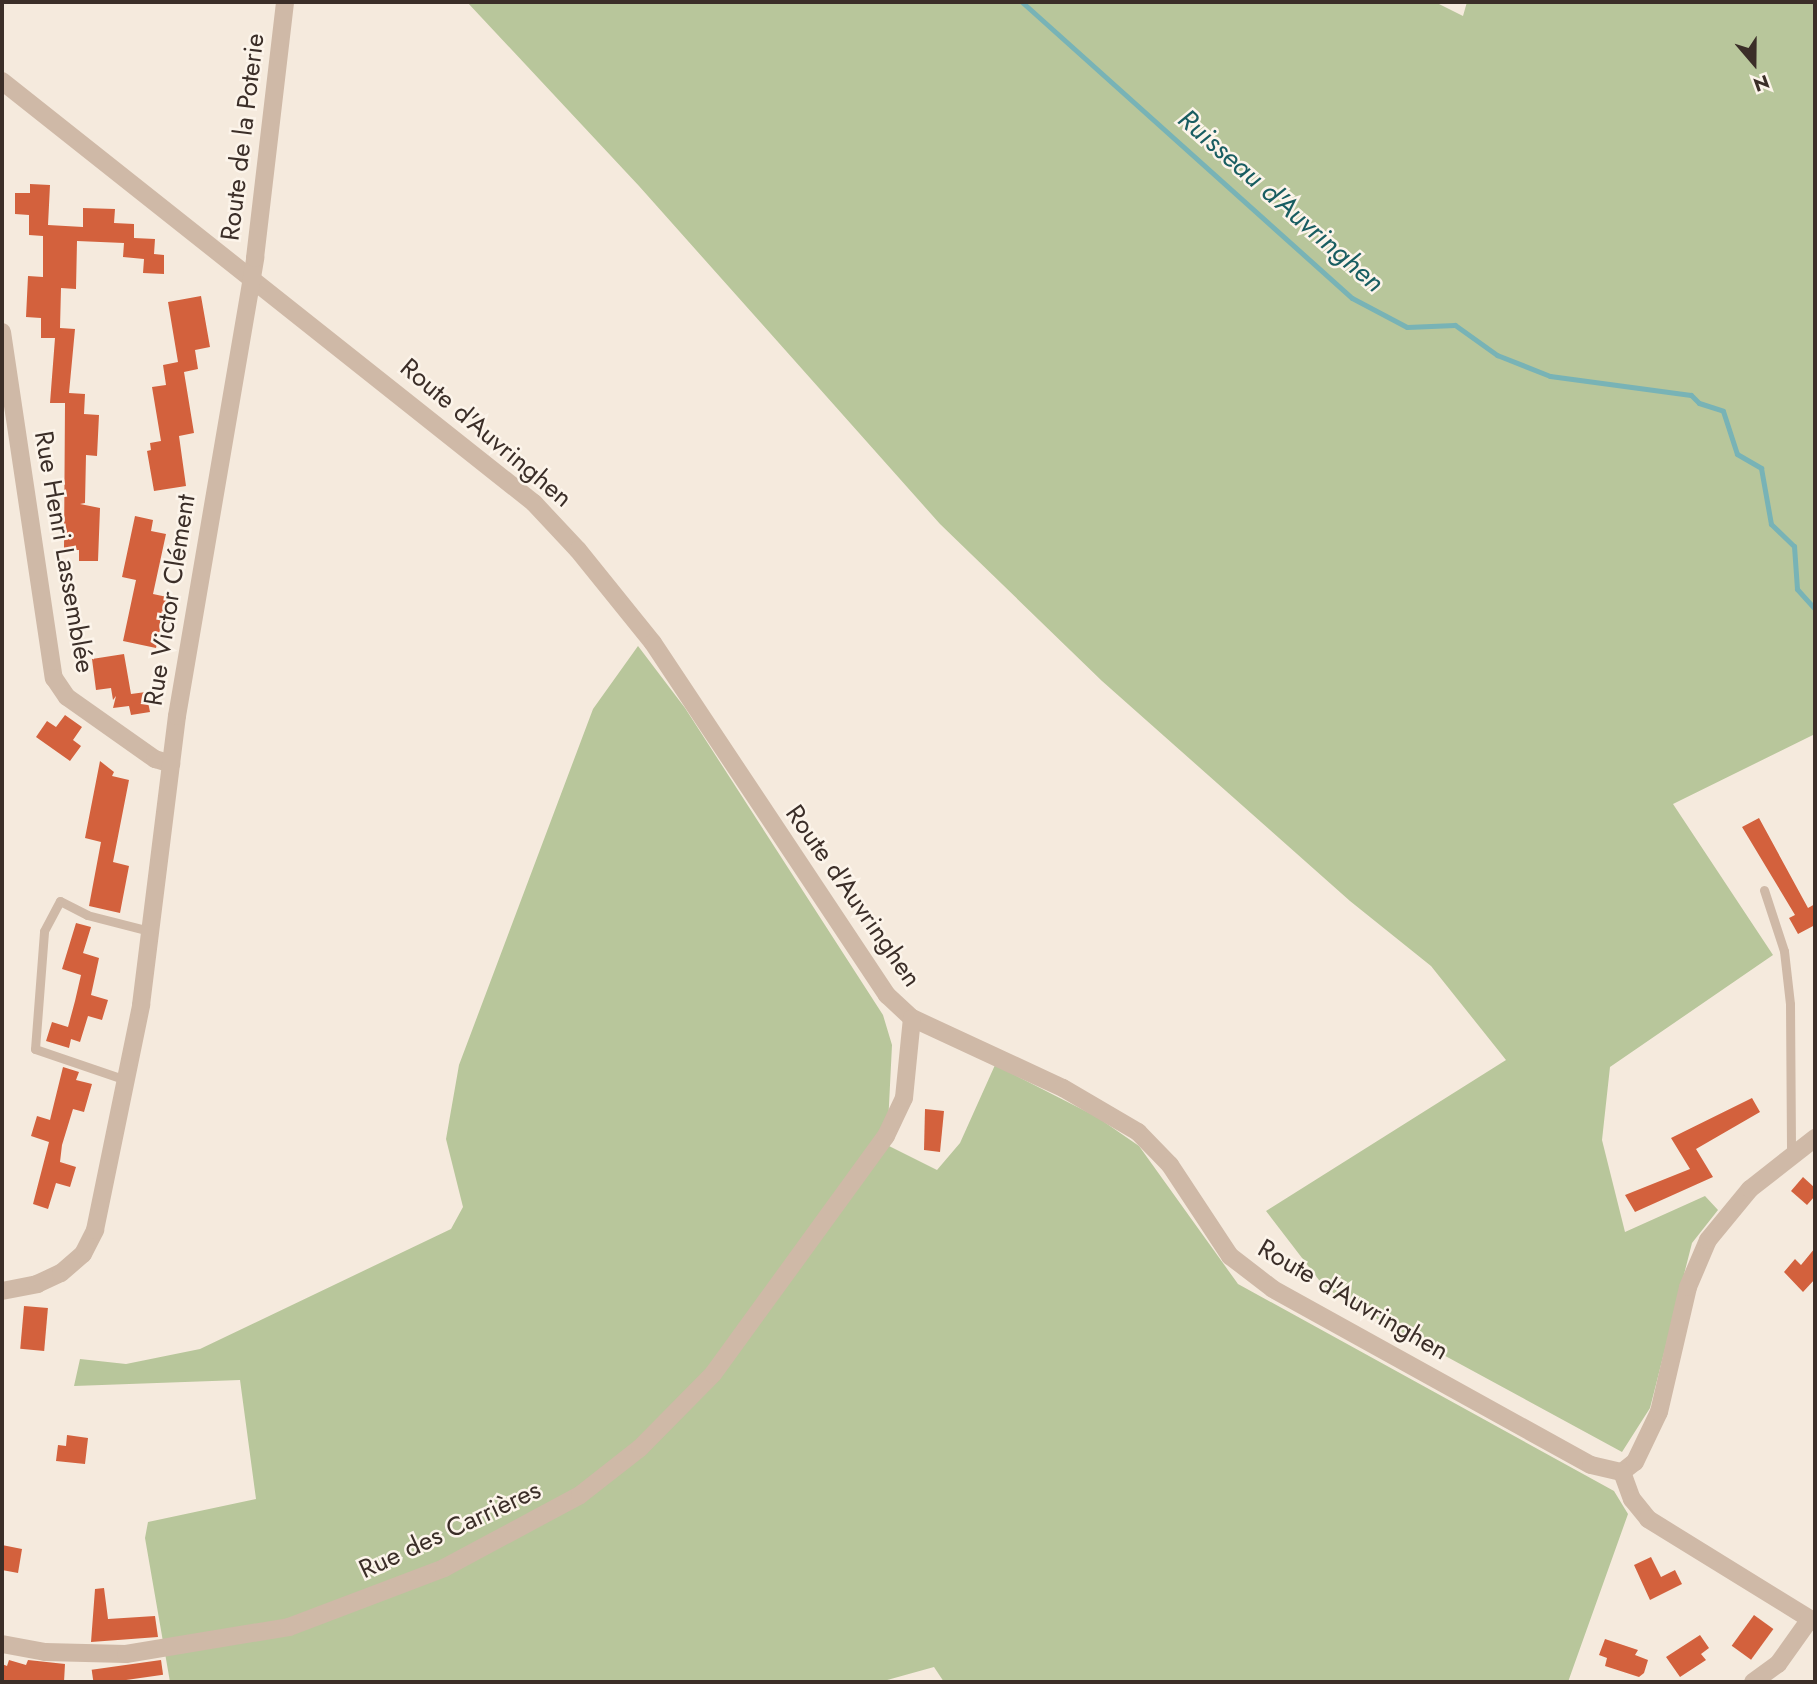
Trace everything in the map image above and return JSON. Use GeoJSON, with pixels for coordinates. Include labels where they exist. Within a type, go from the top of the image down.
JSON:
{"type":"FeatureCollection","features":[{"type":"Feature","properties":{"kind":"street","name":"Route de la Poterie"},"geometry":{"type":"LineString","coordinates":[[251,279],[285,2]]}},
{"type":"Feature","properties":{"kind":"street","name":"Route d'Auvringhen"},"geometry":{"type":"LineString","coordinates":[[2,82],[488,463],[578,550],[672,670],[872,976],[912,1017],[1063,1087],[1139,1132],[1170,1164],[1230,1256],[1263,1283],[1591,1465],[1622,1472]]}},
{"type":"Feature","properties":{"kind":"street","name":"Rue Victor Clément"},"geometry":{"type":"LineString","coordinates":[[2,1291],[49,1279],[77,1260],[88,1245],[126,1080],[152,931],[171,764],[251,279]]}},
{"type":"Feature","properties":{"kind":"street","name":"Rue Henri Lassemblée"},"geometry":{"type":"LineString","coordinates":[[2,332],[54,678],[67,697],[155,759],[171,764]]}},
{"type":"Feature","properties":{"kind":"street","name":"Rue des Carrières"},"geometry":{"type":"LineString","coordinates":[[2,1644],[46,1652],[127,1654],[289,1627],[444,1568],[521,1531],[580,1495],[647,1441],[713,1374],[886,1136],[904,1098],[912,1017]]}},
{"type":"Feature","properties":{"kind":"street"},"geometry":{"type":"LineString","coordinates":[[1753,1682],[1779,1664],[1813,1621],[1648,1519],[1632,1499],[1622,1472],[1636,1462],[1659,1412],[1684,1301],[1702,1252],[1740,1199],[1791,1154],[1815,1138]]}},
{"type":"Feature","properties":{"kind":"lane"},"geometry":{"type":"LineString","coordinates":[[1764,890],[1784,951],[1790,1004],[1791,1154]]}},
{"type":"Feature","properties":{"kind":"lane"},"geometry":{"type":"LineString","coordinates":[[126,1080],[35,1049],[33,1029],[44,931],[60,901],[87,915],[152,931]]}},
{"type":"Feature","properties":{"kind":"green space"},"geometry":{"type":"Polygon","coordinates":[[[467,2],[1435,2],[1463,16],[1467,2],[1815,2],[1815,734],[1673,804],[1773,955],[1610,1067],[1602,1140],[1625,1232],[1705,1196],[1718,1210],[1692,1243],[1650,1408],[1622,1452],[1344,1301],[1322,1284],[1266,1211],[1506,1060],[1431,966],[1350,901],[1102,681],[940,524],[639,186],[467,2]]]}},
{"type":"Feature","properties":{"kind":"green space"},"geometry":{"type":"Polygon","coordinates":[[[638,646],[685,708],[883,1015],[892,1045],[887,1145],[937,1170],[960,1143],[995,1065],[1097,1117],[1139,1146],[1238,1284],[1614,1491],[1628,1514],[1568,1682],[944,1682],[934,1667],[880,1682],[170,1682],[145,1538],[148,1522],[256,1499],[240,1380],[74,1386],[80,1359],[126,1364],[200,1349],[451,1229],[463,1207],[446,1139],[459,1065],[593,709],[638,646]]]}},
{"type":"Feature","properties":{"kind":"building"},"geometry":{"type":"Polygon","coordinates":[[[30,184],[50,185],[48,225],[83,227],[83,208],[115,209],[114,223],[134,224],[134,238],[155,239],[154,254],[164,255],[164,274],[143,273],[144,259],[123,257],[124,243],[77,241],[76,289],[61,288],[60,328],[75,329],[69,393],[85,394],[84,414],[99,415],[97,456],[86,455],[85,503],[80,504],[100,508],[98,561],[79,561],[79,550],[64,550],[65,403],[50,403],[55,338],[41,338],[41,318],[26,317],[28,276],[43,277],[43,236],[29,235],[29,215],[15,214],[15,193],[30,193],[30,184]]]}},
{"type":"Feature","properties":{"kind":"building"},"geometry":{"type":"Polygon","coordinates":[[[201,296],[210,347],[195,350],[198,369],[184,372],[194,433],[179,436],[186,486],[154,491],[147,451],[151,450],[150,443],[161,441],[152,387],[166,385],[163,365],[178,362],[168,302],[201,296]]]}},
{"type":"Feature","properties":{"kind":"building"},"geometry":{"type":"Polygon","coordinates":[[[135,516],[153,520],[151,531],[166,534],[153,594],[167,597],[156,648],[123,641],[136,580],[122,577],[135,516]]]}},
{"type":"Feature","properties":{"kind":"building"},"geometry":{"type":"Polygon","coordinates":[[[124,654],[131,694],[146,692],[150,712],[131,715],[129,706],[113,708],[116,696],[113,700],[111,688],[96,690],[92,659],[124,654]]]}},
{"type":"Feature","properties":{"kind":"building"},"geometry":{"type":"Polygon","coordinates":[[[65,715],[82,727],[73,740],[81,746],[70,761],[36,737],[47,721],[56,727],[65,715]]]}},
{"type":"Feature","properties":{"kind":"building"},"geometry":{"type":"Polygon","coordinates":[[[100,761],[114,772],[112,776],[129,780],[113,862],[129,866],[120,913],[89,906],[101,842],[85,838],[100,761]]]}},
{"type":"Feature","properties":{"kind":"building"},"geometry":{"type":"Polygon","coordinates":[[[1759,818],[1808,908],[1815,904],[1815,925],[1798,934],[1789,918],[1795,915],[1742,827],[1759,818]]]}},
{"type":"Feature","properties":{"kind":"building"},"geometry":{"type":"Polygon","coordinates":[[[76,923],[91,927],[83,953],[99,958],[91,995],[108,1000],[102,1020],[88,1016],[80,1042],[71,1039],[69,1048],[46,1041],[52,1022],[68,1027],[75,1001],[81,975],[62,969],[76,923]]]}},
{"type":"Feature","properties":{"kind":"building"},"geometry":{"type":"Polygon","coordinates":[[[63,1067],[79,1072],[76,1080],[92,1084],[84,1112],[73,1109],[62,1145],[60,1162],[76,1167],[70,1187],[56,1183],[48,1209],[33,1204],[49,1142],[31,1136],[37,1116],[50,1120],[63,1067]]]}},
{"type":"Feature","properties":{"kind":"building"},"geometry":{"type":"Polygon","coordinates":[[[1752,1098],[1760,1112],[1696,1149],[1713,1177],[1635,1212],[1625,1195],[1690,1169],[1671,1138],[1752,1098]]]}},
{"type":"Feature","properties":{"kind":"building"},"geometry":{"type":"Polygon","coordinates":[[[925,1109],[944,1111],[940,1152],[924,1150],[925,1109]]]}},
{"type":"Feature","properties":{"kind":"building"},"geometry":{"type":"Polygon","coordinates":[[[1803,1177],[1815,1188],[1815,1196],[1807,1205],[1791,1191],[1803,1177]]]}},
{"type":"Feature","properties":{"kind":"building"},"geometry":{"type":"Polygon","coordinates":[[[1815,1248],[1815,1279],[1803,1292],[1784,1272],[1795,1259],[1801,1265],[1815,1248]]]}},
{"type":"Feature","properties":{"kind":"building"},"geometry":{"type":"Polygon","coordinates":[[[24,1306],[48,1308],[44,1351],[20,1349],[24,1306]]]}},
{"type":"Feature","properties":{"kind":"building"},"geometry":{"type":"Polygon","coordinates":[[[67,1435],[88,1438],[85,1464],[56,1461],[58,1445],[66,1446],[67,1435]]]}},
{"type":"Feature","properties":{"kind":"building"},"geometry":{"type":"Polygon","coordinates":[[[2,1545],[22,1549],[18,1573],[2,1570],[2,1545]]]}},
{"type":"Feature","properties":{"kind":"building"},"geometry":{"type":"Polygon","coordinates":[[[1651,1557],[1661,1577],[1675,1570],[1682,1584],[1650,1600],[1634,1565],[1651,1557]]]}},
{"type":"Feature","properties":{"kind":"building"},"geometry":{"type":"Polygon","coordinates":[[[104,1588],[108,1619],[155,1616],[158,1637],[91,1642],[95,1589],[104,1588]]]}},
{"type":"Feature","properties":{"kind":"building"},"geometry":{"type":"Polygon","coordinates":[[[1754,1615],[1773,1629],[1751,1660],[1732,1646],[1754,1615]]]}},
{"type":"Feature","properties":{"kind":"building"},"geometry":{"type":"Polygon","coordinates":[[[1700,1635],[1709,1648],[1701,1654],[1706,1660],[1680,1677],[1666,1657],[1700,1635]]]}},
{"type":"Feature","properties":{"kind":"building"},"geometry":{"type":"Polygon","coordinates":[[[1605,1639],[1638,1650],[1635,1655],[1648,1660],[1644,1673],[1639,1677],[1605,1666],[1607,1658],[1599,1655],[1605,1639]]]}},
{"type":"Feature","properties":{"kind":"building"},"geometry":{"type":"Polygon","coordinates":[[[9,1660],[26,1665],[28,1660],[65,1664],[64,1682],[2,1682],[2,1664],[7,1666],[9,1660]]]}},
{"type":"Feature","properties":{"kind":"building"},"geometry":{"type":"Polygon","coordinates":[[[161,1660],[163,1675],[93,1682],[92,1670],[161,1660]]]}},
{"type":"Feature","properties":{"kind":"waterway","name":"Ruisseau d'Auvringhen"},"geometry":{"type":"LineString","coordinates":[[1022,2],[1352,298],[1407,327],[1455,325],[1497,355],[1550,376],[1691,395],[1699,403],[1723,411],[1737,454],[1761,468],[1771,524],[1794,546],[1797,589],[1815,609]]}}]}
